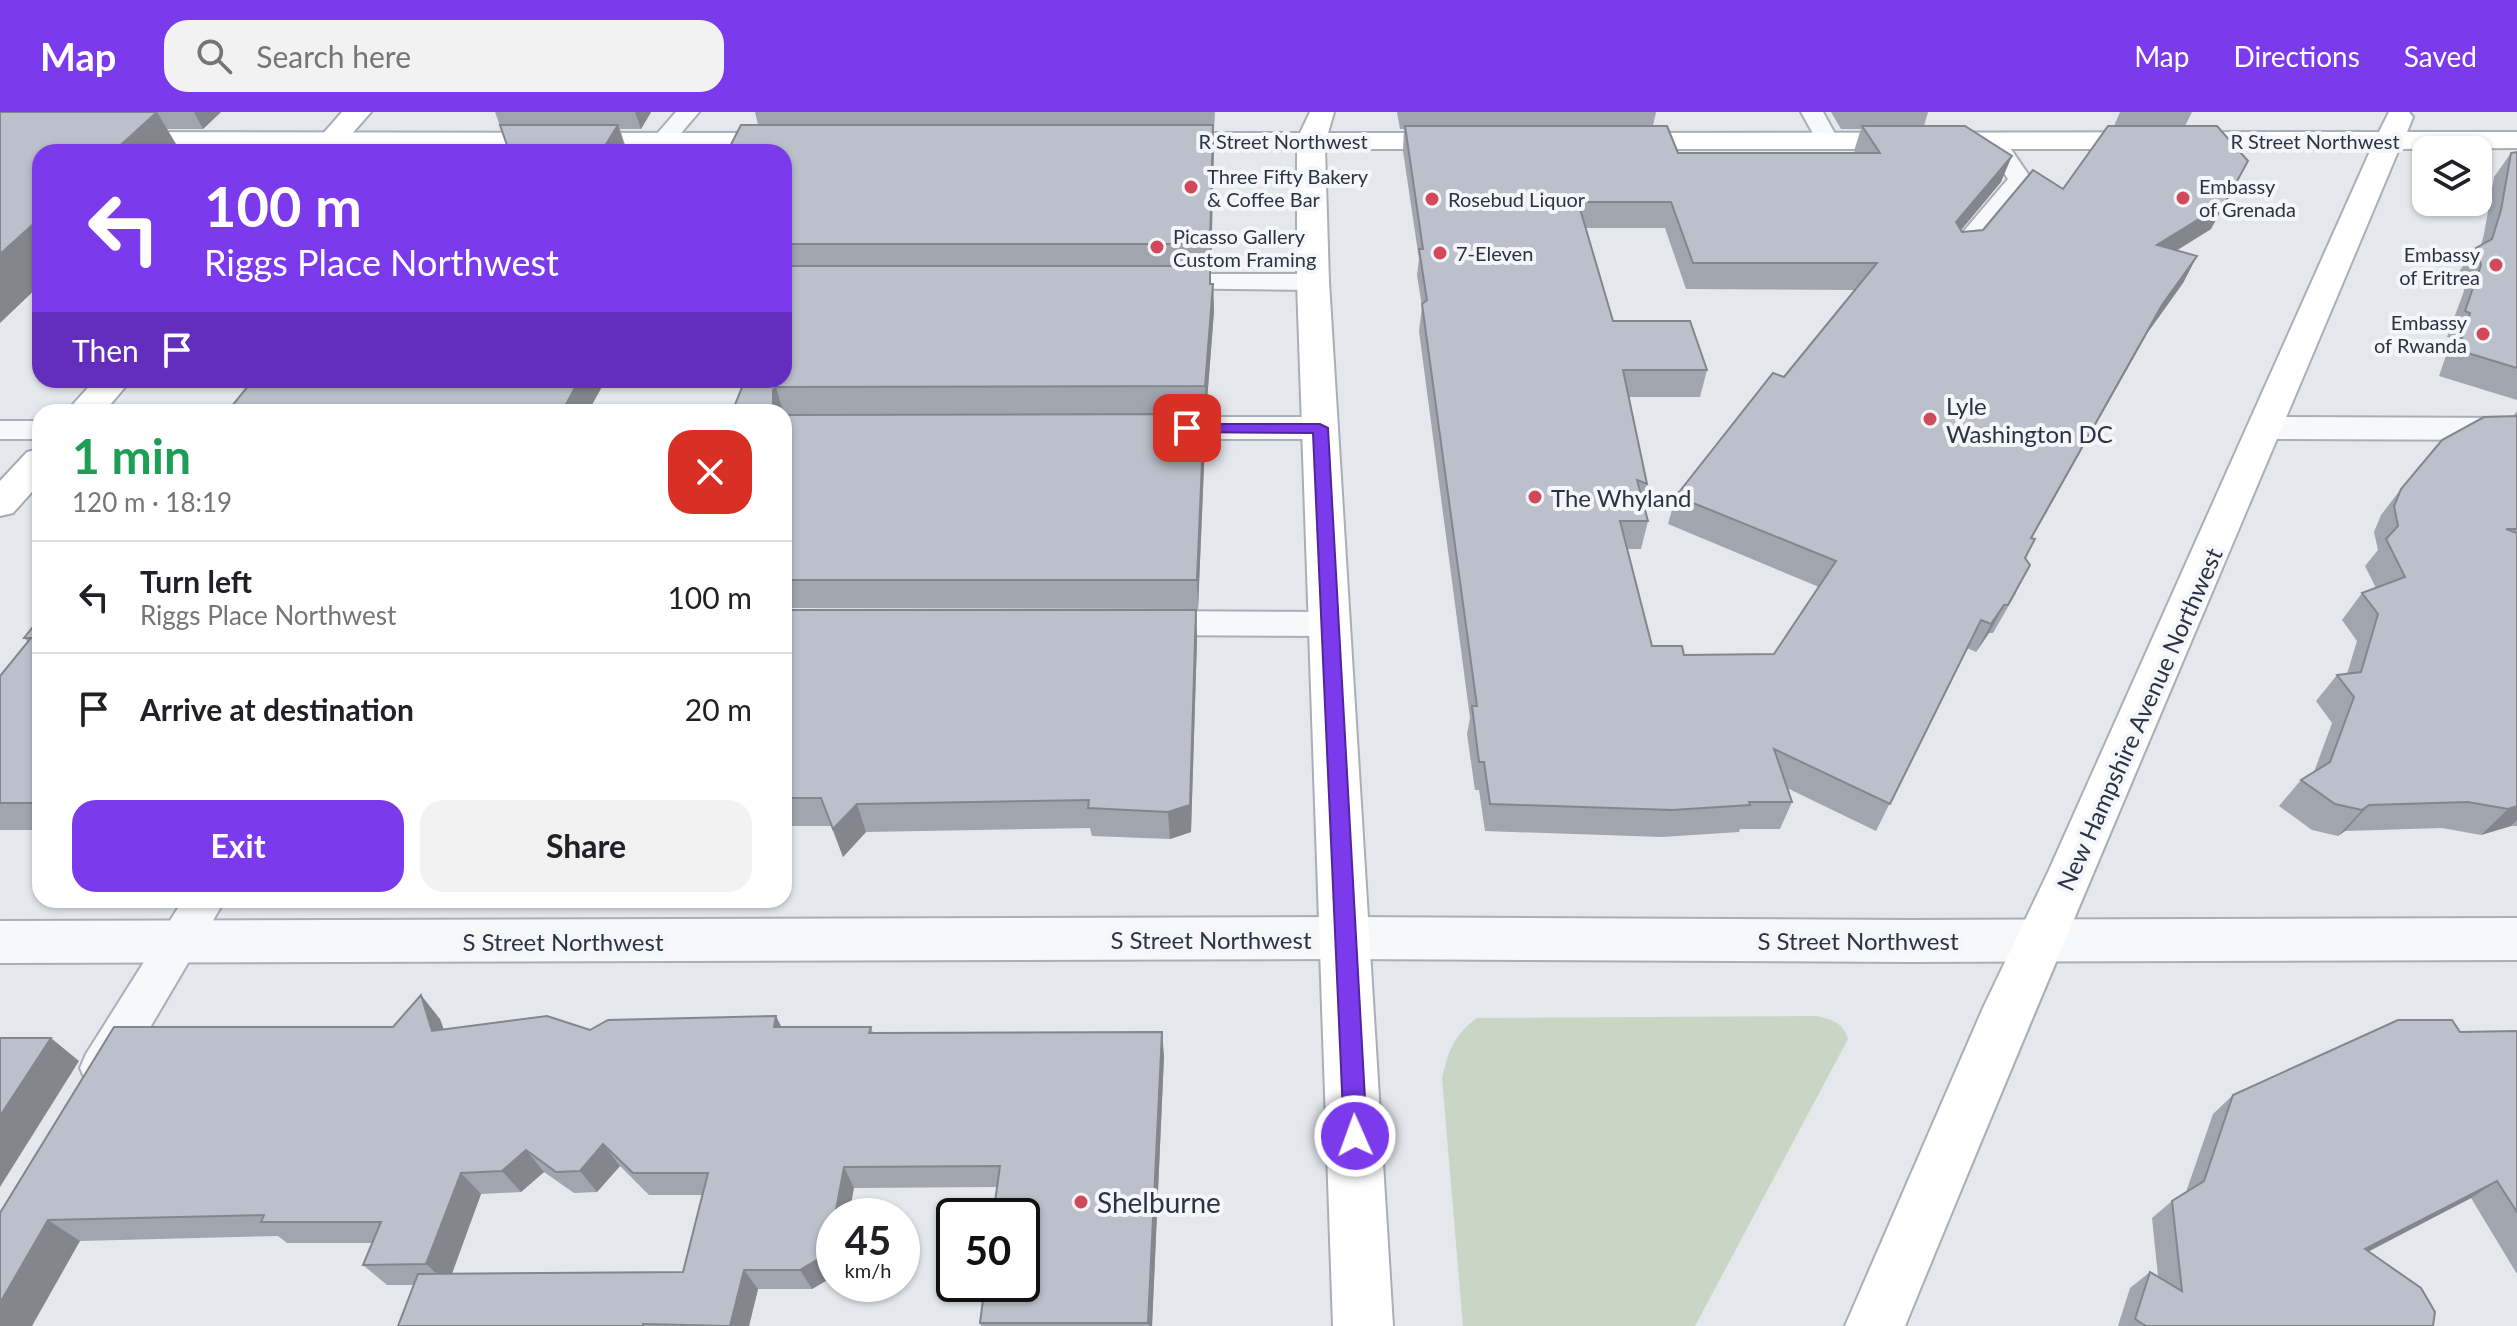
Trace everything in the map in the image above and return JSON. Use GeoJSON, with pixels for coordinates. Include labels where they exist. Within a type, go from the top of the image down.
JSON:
{"type":"FeatureCollection","features":[{"type":"Feature","properties":{"kind":"main road"},"geometry":{"type":"LineString","coordinates":[[328,144],[357,112]]}},
{"type":"Feature","properties":{"kind":"main road"},"geometry":{"type":"LineString","coordinates":[[1316,126],[1313,282],[1363,1326]]}},
{"type":"Feature","properties":{"kind":"main road","name":"R Street Northwest"},"geometry":{"type":"LineString","coordinates":[[1120,141],[1316,126],[1487,141]]}},
{"type":"Feature","properties":{"kind":"main road","name":"R Street Northwest"},"geometry":{"type":"LineString","coordinates":[[1579,141],[1994,141],[2396,127],[2517,140]]}},
{"type":"Feature","properties":{"kind":"main road","name":"New Hampshire Avenue Northwest"},"geometry":{"type":"LineString","coordinates":[[1875,1326],[2009,1008],[2267,428],[2396,127]]}},
{"type":"Feature","properties":{"kind":"main road"},"geometry":{"type":"LineString","coordinates":[[2,128],[290,144]]}},
{"type":"Feature","properties":{"kind":"main road"},"geometry":{"type":"LineString","coordinates":[[723,144],[821,141]]}},
{"type":"Feature","properties":{"kind":"main road"},"geometry":{"type":"LineString","coordinates":[[92,404],[106,388]]}},
{"type":"Feature","properties":{"kind":"main road"},"geometry":{"type":"LineString","coordinates":[[0,504],[32,469]]}},
{"type":"Feature","properties":{"kind":"street"},"geometry":{"type":"LineString","coordinates":[[1109,428],[1320,428]]}},
{"type":"Feature","properties":{"kind":"street"},"geometry":{"type":"LineString","coordinates":[[2267,428],[2517,429]]}},
{"type":"Feature","properties":{"kind":"street","name":"S Street Northwest"},"geometry":{"type":"LineString","coordinates":[[0,942],[2517,939]]}},
{"type":"Feature","properties":{"kind":"lane"},"geometry":{"type":"LineString","coordinates":[[660,144],[688,112]]}},
{"type":"Feature","properties":{"kind":"lane"},"geometry":{"type":"LineString","coordinates":[[1812,112],[1828,141]]}},
{"type":"Feature","properties":{"kind":"lane"},"geometry":{"type":"LineString","coordinates":[[1961,250],[2020,180],[1994,141]]}},
{"type":"Feature","properties":{"kind":"lane"},"geometry":{"type":"LineString","coordinates":[[1144,282],[1313,282]]}},
{"type":"Feature","properties":{"kind":"lane"},"geometry":{"type":"LineString","coordinates":[[0,430],[32,430]]}},
{"type":"Feature","properties":{"kind":"lane"},"geometry":{"type":"LineString","coordinates":[[1119,623],[1331,624]]}},
{"type":"Feature","properties":{"kind":"lane"},"geometry":{"type":"LineString","coordinates":[[81,1103],[200,908]]}},
{"type":"Feature","properties":{"kind":"green space"},"geometry":{"type":"Polygon","coordinates":[[[1817,1016],[1837,1023],[1848,1039],[1695,1326],[1463,1326],[1442,1078],[1453,1044],[1469,1024],[1477,1018],[1817,1016]]]}},
{"type":"Feature","properties":{"kind":"building"},"geometry":{"type":"Polygon","coordinates":[[[0,112],[157,112],[122,144],[32,144],[32,225],[0,254],[0,112]]]}},
{"type":"Feature","properties":{"kind":"building"},"geometry":{"type":"Polygon","coordinates":[[[500,125],[618,125],[606,144],[507,144],[500,125]]]}},
{"type":"Feature","properties":{"kind":"building"},"geometry":{"type":"Polygon","coordinates":[[[741,125],[1213,125],[1210,244],[792,244],[792,144],[731,144],[741,125]]]}},
{"type":"Feature","properties":{"kind":"building"},"geometry":{"type":"Polygon","coordinates":[[[1405,126],[1667,126],[1678,153],[1880,153],[1862,126],[1965,126],[2012,156],[1956,222],[1962,232],[1983,230],[2033,170],[2063,189],[2108,126],[2217,126],[2248,161],[2225,203],[2157,245],[2197,256],[2162,305],[2031,538],[2035,539],[2025,558],[2030,565],[2008,605],[2004,605],[1991,624],[1981,620],[1890,804],[1774,749],[1792,802],[1749,802],[1750,805],[1672,810],[1490,804],[1484,762],[1479,762],[1472,706],[1477,706],[1422,304],[1427,300],[1419,249],[1423,249],[1405,126]],[[1578,202],[1613,321],[1690,321],[1707,370],[1623,370],[1647,484],[1637,480],[1648,521],[1620,521],[1652,646],[1682,646],[1684,655],[1774,654],[1836,561],[1676,496],[1773,373],[1784,377],[1877,263],[1693,263],[1671,202],[1578,202]]]}},
{"type":"Feature","properties":{"kind":"building"},"geometry":{"type":"Polygon","coordinates":[[[2517,152],[2517,368],[2458,350],[2470,313],[2465,311],[2481,265],[2476,248],[2492,239],[2501,210],[2511,153],[2517,152]]]}},
{"type":"Feature","properties":{"kind":"building"},"geometry":{"type":"Polygon","coordinates":[[[792,266],[1210,266],[1210,284],[1213,284],[1205,386],[792,387],[792,266]]]}},
{"type":"Feature","properties":{"kind":"building"},"geometry":{"type":"Polygon","coordinates":[[[246,388],[575,388],[566,404],[234,404],[246,388]]]}},
{"type":"Feature","properties":{"kind":"building"},"geometry":{"type":"Polygon","coordinates":[[[742,388],[775,388],[773,404],[735,404],[742,388]]]}},
{"type":"Feature","properties":{"kind":"building"},"geometry":{"type":"Polygon","coordinates":[[[1204,414],[1197,580],[792,580],[792,415],[1204,414]]]}},
{"type":"Feature","properties":{"kind":"building"},"geometry":{"type":"Polygon","coordinates":[[[2517,416],[2517,529],[2506,529],[2517,533],[2517,806],[2508,809],[2468,802],[2369,805],[2362,810],[2335,804],[2301,780],[2330,762],[2354,697],[2337,675],[2361,672],[2378,614],[2362,593],[2405,577],[2386,539],[2398,526],[2394,506],[2401,489],[2442,440],[2484,417],[2517,416]]]}},
{"type":"Feature","properties":{"kind":"building"},"geometry":{"type":"Polygon","coordinates":[[[792,610],[1196,610],[1190,805],[1168,812],[1088,808],[1089,800],[857,804],[833,829],[821,798],[792,798],[792,610]]]}},
{"type":"Feature","properties":{"kind":"building"},"geometry":{"type":"Polygon","coordinates":[[[32,628],[32,803],[0,803],[0,676],[31,638],[24,638],[32,628]]]}},
{"type":"Feature","properties":{"kind":"building"},"geometry":{"type":"Polygon","coordinates":[[[421,995],[432,1031],[547,1016],[590,1030],[608,1020],[776,1016],[774,1027],[871,1027],[869,1033],[1162,1032],[1148,1323],[980,1323],[983,1302],[1040,1302],[1040,1198],[996,1198],[1000,1166],[844,1167],[838,1198],[816,1198],[816,1260],[800,1270],[744,1270],[730,1326],[398,1326],[418,1274],[683,1272],[708,1173],[633,1173],[603,1144],[580,1171],[556,1172],[526,1150],[502,1171],[461,1173],[426,1264],[363,1265],[381,1222],[261,1222],[264,1215],[48,1220],[0,1303],[0,1213],[114,1027],[393,1027],[421,995]]]}},
{"type":"Feature","properties":{"kind":"building"},"geometry":{"type":"Polygon","coordinates":[[[2398,1020],[2452,1020],[2460,1032],[2517,1031],[2517,1212],[2497,1181],[2365,1249],[2421,1288],[2435,1312],[2433,1326],[2146,1326],[2135,1319],[2150,1272],[2182,1291],[2172,1201],[2204,1181],[2233,1095],[2398,1020]]]}},
{"type":"Feature","properties":{"kind":"building"},"geometry":{"type":"Polygon","coordinates":[[[0,1038],[51,1038],[0,1116],[0,1038]]]}},
{"type":"Feature","properties":{"kind":"place","name":"Three Fifty Bakery & Coffee Bar"},"geometry":{"type":"Point","coordinates":[1191,187]}},
{"type":"Feature","properties":{"kind":"place","name":"Embassy of Grenada"},"geometry":{"type":"Point","coordinates":[2183,198]}},
{"type":"Feature","properties":{"kind":"place","name":"Rosebud Liquor"},"geometry":{"type":"Point","coordinates":[1432,199]}},
{"type":"Feature","properties":{"kind":"place","name":"Picasso Gallery Custom Framing"},"geometry":{"type":"Point","coordinates":[1157,247]}},
{"type":"Feature","properties":{"kind":"place","name":"7-Eleven"},"geometry":{"type":"Point","coordinates":[1440,253]}},
{"type":"Feature","properties":{"kind":"place","name":"Embassy of Eritrea"},"geometry":{"type":"Point","coordinates":[2496,265]}},
{"type":"Feature","properties":{"kind":"place","name":"Embassy of Rwanda"},"geometry":{"type":"Point","coordinates":[2483,334]}},
{"type":"Feature","properties":{"kind":"place","name":"Lyle Washington DC"},"geometry":{"type":"Point","coordinates":[1930,419]}},
{"type":"Feature","properties":{"kind":"place","name":"The Whyland"},"geometry":{"type":"Point","coordinates":[1535,497]}},
{"type":"Feature","properties":{"kind":"place","name":"Shelburne"},"geometry":{"type":"Point","coordinates":[1081,1202]}},
{"type":"Feature","properties":{"kind":"route"},"geometry":{"type":"LineString","coordinates":[[1187,428],[1320,428],[1355,1136]]}}]}
